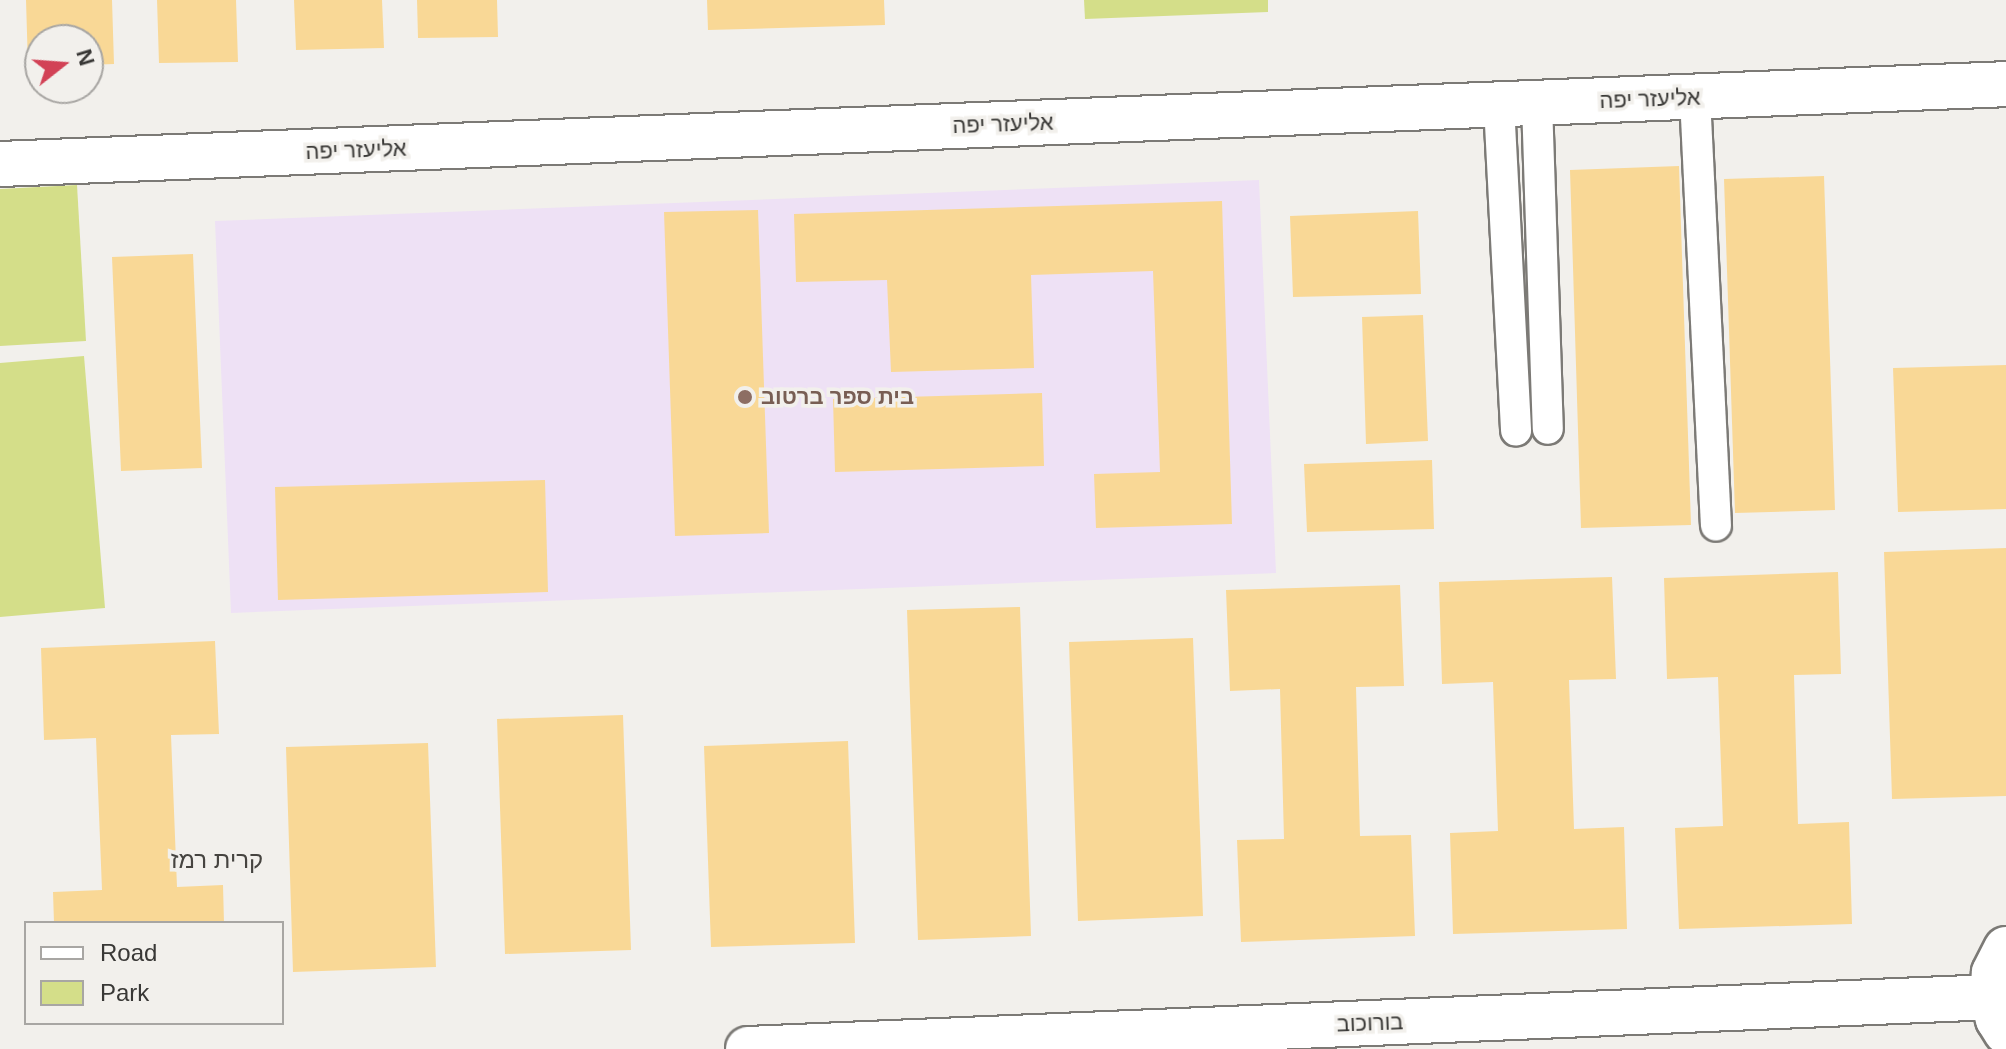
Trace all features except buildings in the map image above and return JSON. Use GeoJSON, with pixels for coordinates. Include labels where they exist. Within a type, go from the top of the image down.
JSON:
{"type":"FeatureCollection","features":[{"type":"Feature","properties":{"kind":"street","name":"אליעזר יפה"},"geometry":{"type":"LineString","coordinates":[[0,164],[2006,84]]}},
{"type":"Feature","properties":{"kind":"street"},"geometry":{"type":"LineString","coordinates":[[1999,1014],[1994,973],[2006,949]]}},
{"type":"Feature","properties":{"kind":"street","name":"בורוכוב"},"geometry":{"type":"LineString","coordinates":[[748,1049],[1999,1014]]}},
{"type":"Feature","properties":{"kind":"lane"},"geometry":{"type":"LineString","coordinates":[[1695,97],[1716,525]]}},
{"type":"Feature","properties":{"kind":"lane"},"geometry":{"type":"LineString","coordinates":[[1518,104],[1548,429]]}},
{"type":"Feature","properties":{"kind":"lane"},"geometry":{"type":"LineString","coordinates":[[1516,431],[1518,104]]}},
{"type":"Feature","properties":{"kind":"shaded area","name":"בית ספר ברטוב"},"geometry":{"type":"Polygon","coordinates":[[[1259,180],[1276,573],[231,613],[215,221],[1259,180]]]}},
{"type":"Feature","properties":{"kind":"green space"},"geometry":{"type":"Polygon","coordinates":[[[1084,0],[1268,0],[1268,12],[1085,19],[1084,0]]]}},
{"type":"Feature","properties":{"kind":"green space"},"geometry":{"type":"Polygon","coordinates":[[[77,185],[86,341],[0,346],[0,189],[77,185]]]}},
{"type":"Feature","properties":{"kind":"green space"},"geometry":{"type":"Polygon","coordinates":[[[84,356],[105,608],[0,617],[0,363],[84,356]]]}},
{"type":"Feature","properties":{"kind":"place","name":"בית ספר ברטוב"},"geometry":{"type":"Point","coordinates":[745,397]}},
{"type":"Feature","properties":{"kind":"district","name":"קרית רמז"},"geometry":{"type":"Point","coordinates":[217,860]}}]}
